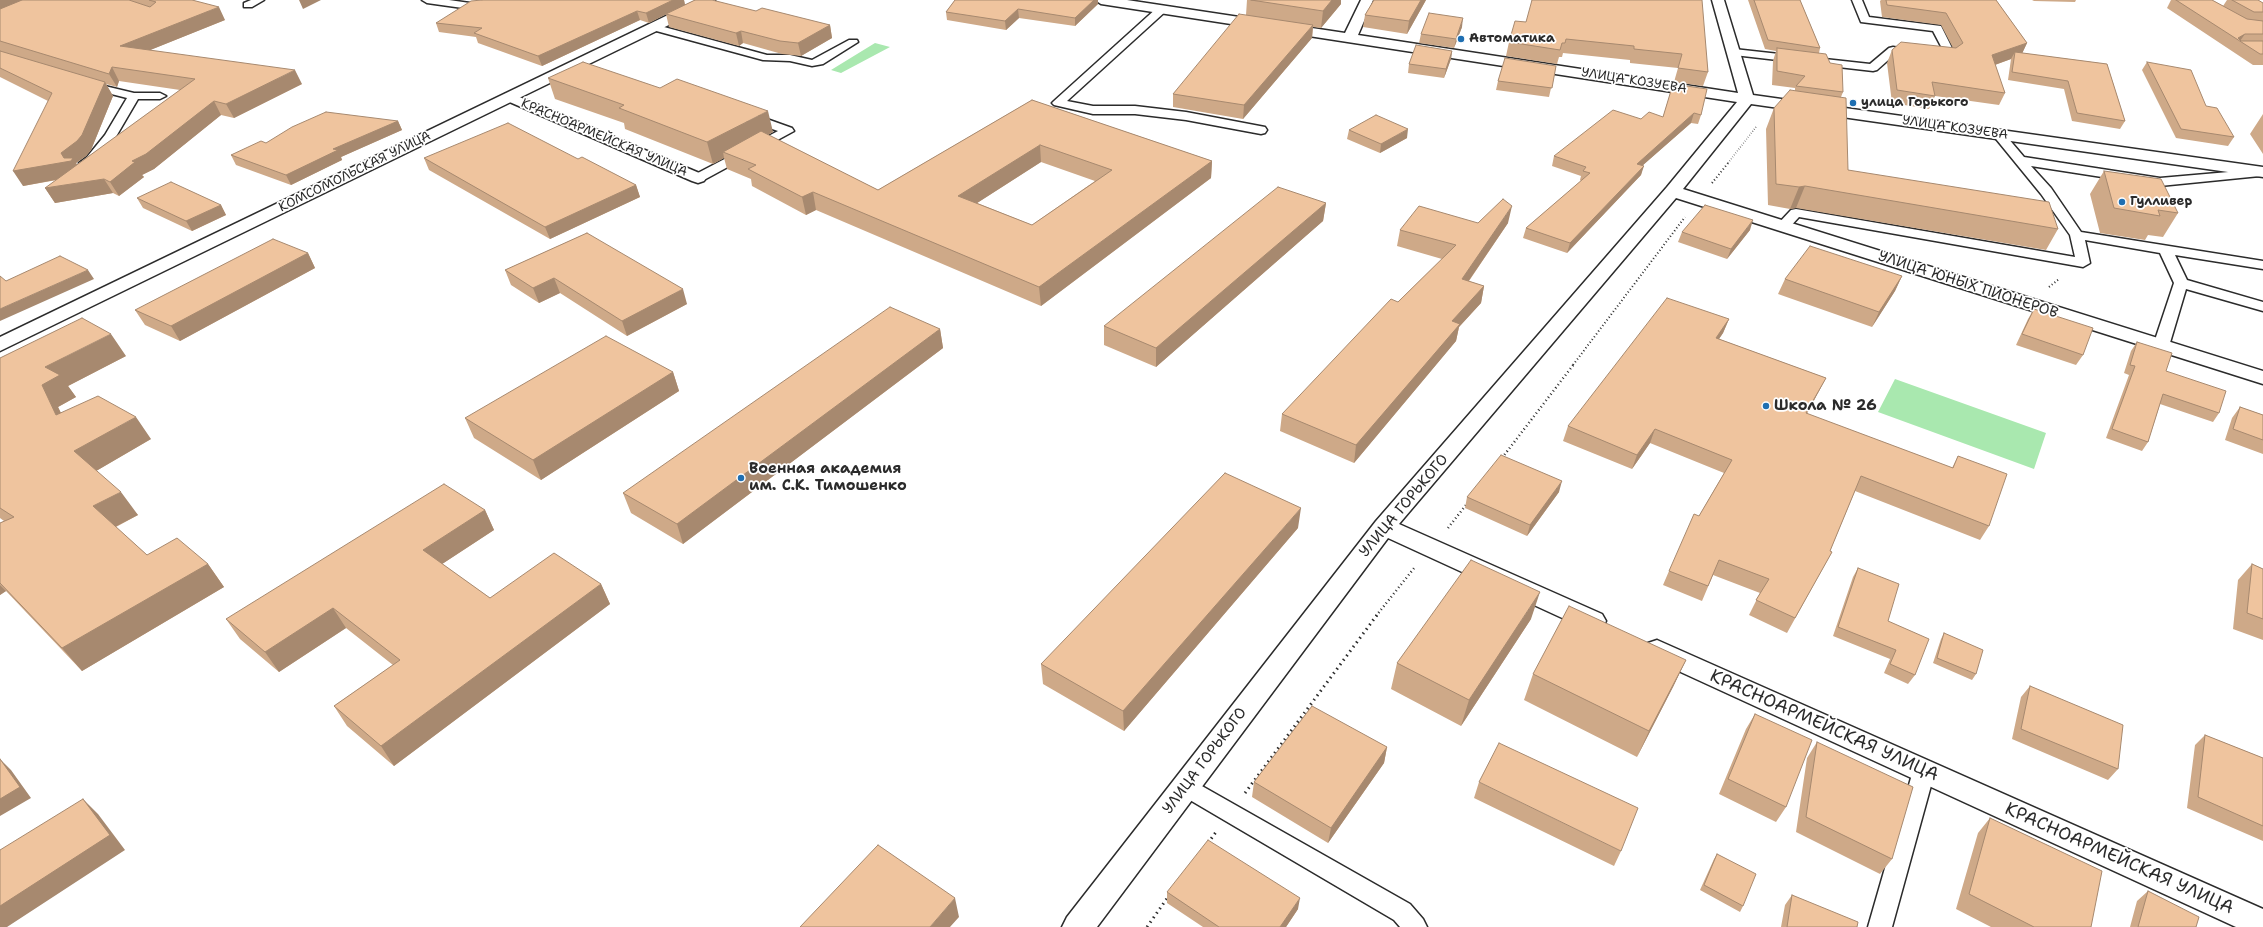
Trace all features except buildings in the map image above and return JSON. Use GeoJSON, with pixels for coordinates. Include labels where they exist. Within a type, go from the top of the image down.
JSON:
{"type":"FeatureCollection","features":[{"type":"Feature","properties":{"kind":"street","name":"КОМСОМОЛЬСКАЯ УЛИЦА"},"geometry":{"type":"LineString","coordinates":[[0,345],[709,0]]}},
{"type":"Feature","properties":{"kind":"street","name":"УЛИЦА КОЗУЕВА"},"geometry":{"type":"LineString","coordinates":[[1101,0],[1747,99],[2262,172]]}},
{"type":"Feature","properties":{"kind":"street"},"geometry":{"type":"LineString","coordinates":[[1350,38],[1367,0]]}},
{"type":"Feature","properties":{"kind":"street"},"geometry":{"type":"LineString","coordinates":[[1718,0],[1747,99]]}},
{"type":"Feature","properties":{"kind":"street","name":"КРАСНОАРМЕЙСКАЯ УЛИЦА"},"geometry":{"type":"LineString","coordinates":[[510,97],[698,178]]}},
{"type":"Feature","properties":{"kind":"street","name":"УЛИЦА ГОРЬКОГО"},"geometry":{"type":"LineString","coordinates":[[1078,927],[1384,527],[1673,191],[1747,99]]}},
{"type":"Feature","properties":{"kind":"street","name":"УЛИЦА ЮНЫХ ПИОНЕРОВ"},"geometry":{"type":"LineString","coordinates":[[1673,191],[2263,378]]}},
{"type":"Feature","properties":{"kind":"street","name":"КРАСНОАРМЕЙСКАЯ УЛИЦА"},"geometry":{"type":"LineString","coordinates":[[1384,527],[2263,924]]}},
{"type":"Feature","properties":{"kind":"lane"},"geometry":{"type":"LineString","coordinates":[[248,5],[259,0]]}},
{"type":"Feature","properties":{"kind":"lane"},"geometry":{"type":"LineString","coordinates":[[427,0],[477,7],[491,5],[501,0]]}},
{"type":"Feature","properties":{"kind":"lane"},"geometry":{"type":"LineString","coordinates":[[1734,52],[1873,68],[1893,50],[1951,56],[1937,28],[1865,20],[1857,0]]}},
{"type":"Feature","properties":{"kind":"lane"},"geometry":{"type":"LineString","coordinates":[[1162,9],[1058,103],[1094,110],[1135,110],[1186,116],[1261,130]]}},
{"type":"Feature","properties":{"kind":"lane"},"geometry":{"type":"LineString","coordinates":[[653,27],[767,58],[790,58],[812,63],[819,62],[854,42]]}},
{"type":"Feature","properties":{"kind":"lane"},"geometry":{"type":"LineString","coordinates":[[78,81],[134,96],[160,96]]}},
{"type":"Feature","properties":{"kind":"lane"},"geometry":{"type":"LineString","coordinates":[[77,168],[91,160],[110,136],[134,96]]}},
{"type":"Feature","properties":{"kind":"lane"},"geometry":{"type":"LineString","coordinates":[[698,178],[788,131],[738,112]]}},
{"type":"Feature","properties":{"kind":"lane"},"geometry":{"type":"LineString","coordinates":[[1783,226],[1796,213],[2082,263],[2077,235],[2046,192],[1998,134]]}},
{"type":"Feature","properties":{"kind":"lane"},"geometry":{"type":"LineString","coordinates":[[2020,160],[2160,182],[2262,172]]}},
{"type":"Feature","properties":{"kind":"lane"},"geometry":{"type":"LineString","coordinates":[[2077,235],[2263,265]]}},
{"type":"Feature","properties":{"kind":"lane"},"geometry":{"type":"LineString","coordinates":[[2161,346],[2181,283],[2166,250]]}},
{"type":"Feature","properties":{"kind":"lane"},"geometry":{"type":"LineString","coordinates":[[2181,283],[2263,307]]}},
{"type":"Feature","properties":{"kind":"lane"},"geometry":{"type":"LineString","coordinates":[[1880,927],[1924,771]]}},
{"type":"Feature","properties":{"kind":"lane"},"geometry":{"type":"LineString","coordinates":[[1186,786],[1402,912],[1415,927]]}},
{"type":"Feature","properties":{"kind":"path"},"geometry":{"type":"LineString","coordinates":[[1708,189],[1758,124]]}},
{"type":"Feature","properties":{"kind":"path"},"geometry":{"type":"LineString","coordinates":[[2026,303],[2082,263]]}},
{"type":"Feature","properties":{"kind":"green space"},"geometry":{"type":"Polygon","coordinates":[[[875,43],[890,47],[841,73],[831,70],[875,43]]]}},
{"type":"Feature","properties":{"kind":"green space"},"geometry":{"type":"Polygon","coordinates":[[[1895,379],[2046,433],[2034,469],[1878,412],[1895,379]]]}},
{"type":"Feature","properties":{"kind":"place","name":"Автоматика"},"geometry":{"type":"Point","coordinates":[1461,39]}},
{"type":"Feature","properties":{"kind":"place","name":"улица Горького"},"geometry":{"type":"Point","coordinates":[1853,103]}},
{"type":"Feature","properties":{"kind":"place","name":"Гулливер"},"geometry":{"type":"Point","coordinates":[2122,202]}},
{"type":"Feature","properties":{"kind":"place","name":"Школа № 26"},"geometry":{"type":"Point","coordinates":[1766,406]}},
{"type":"Feature","properties":{"kind":"place","name":"Военная академия им. С.К. Тимошенко"},"geometry":{"type":"Point","coordinates":[741,478]}}]}
